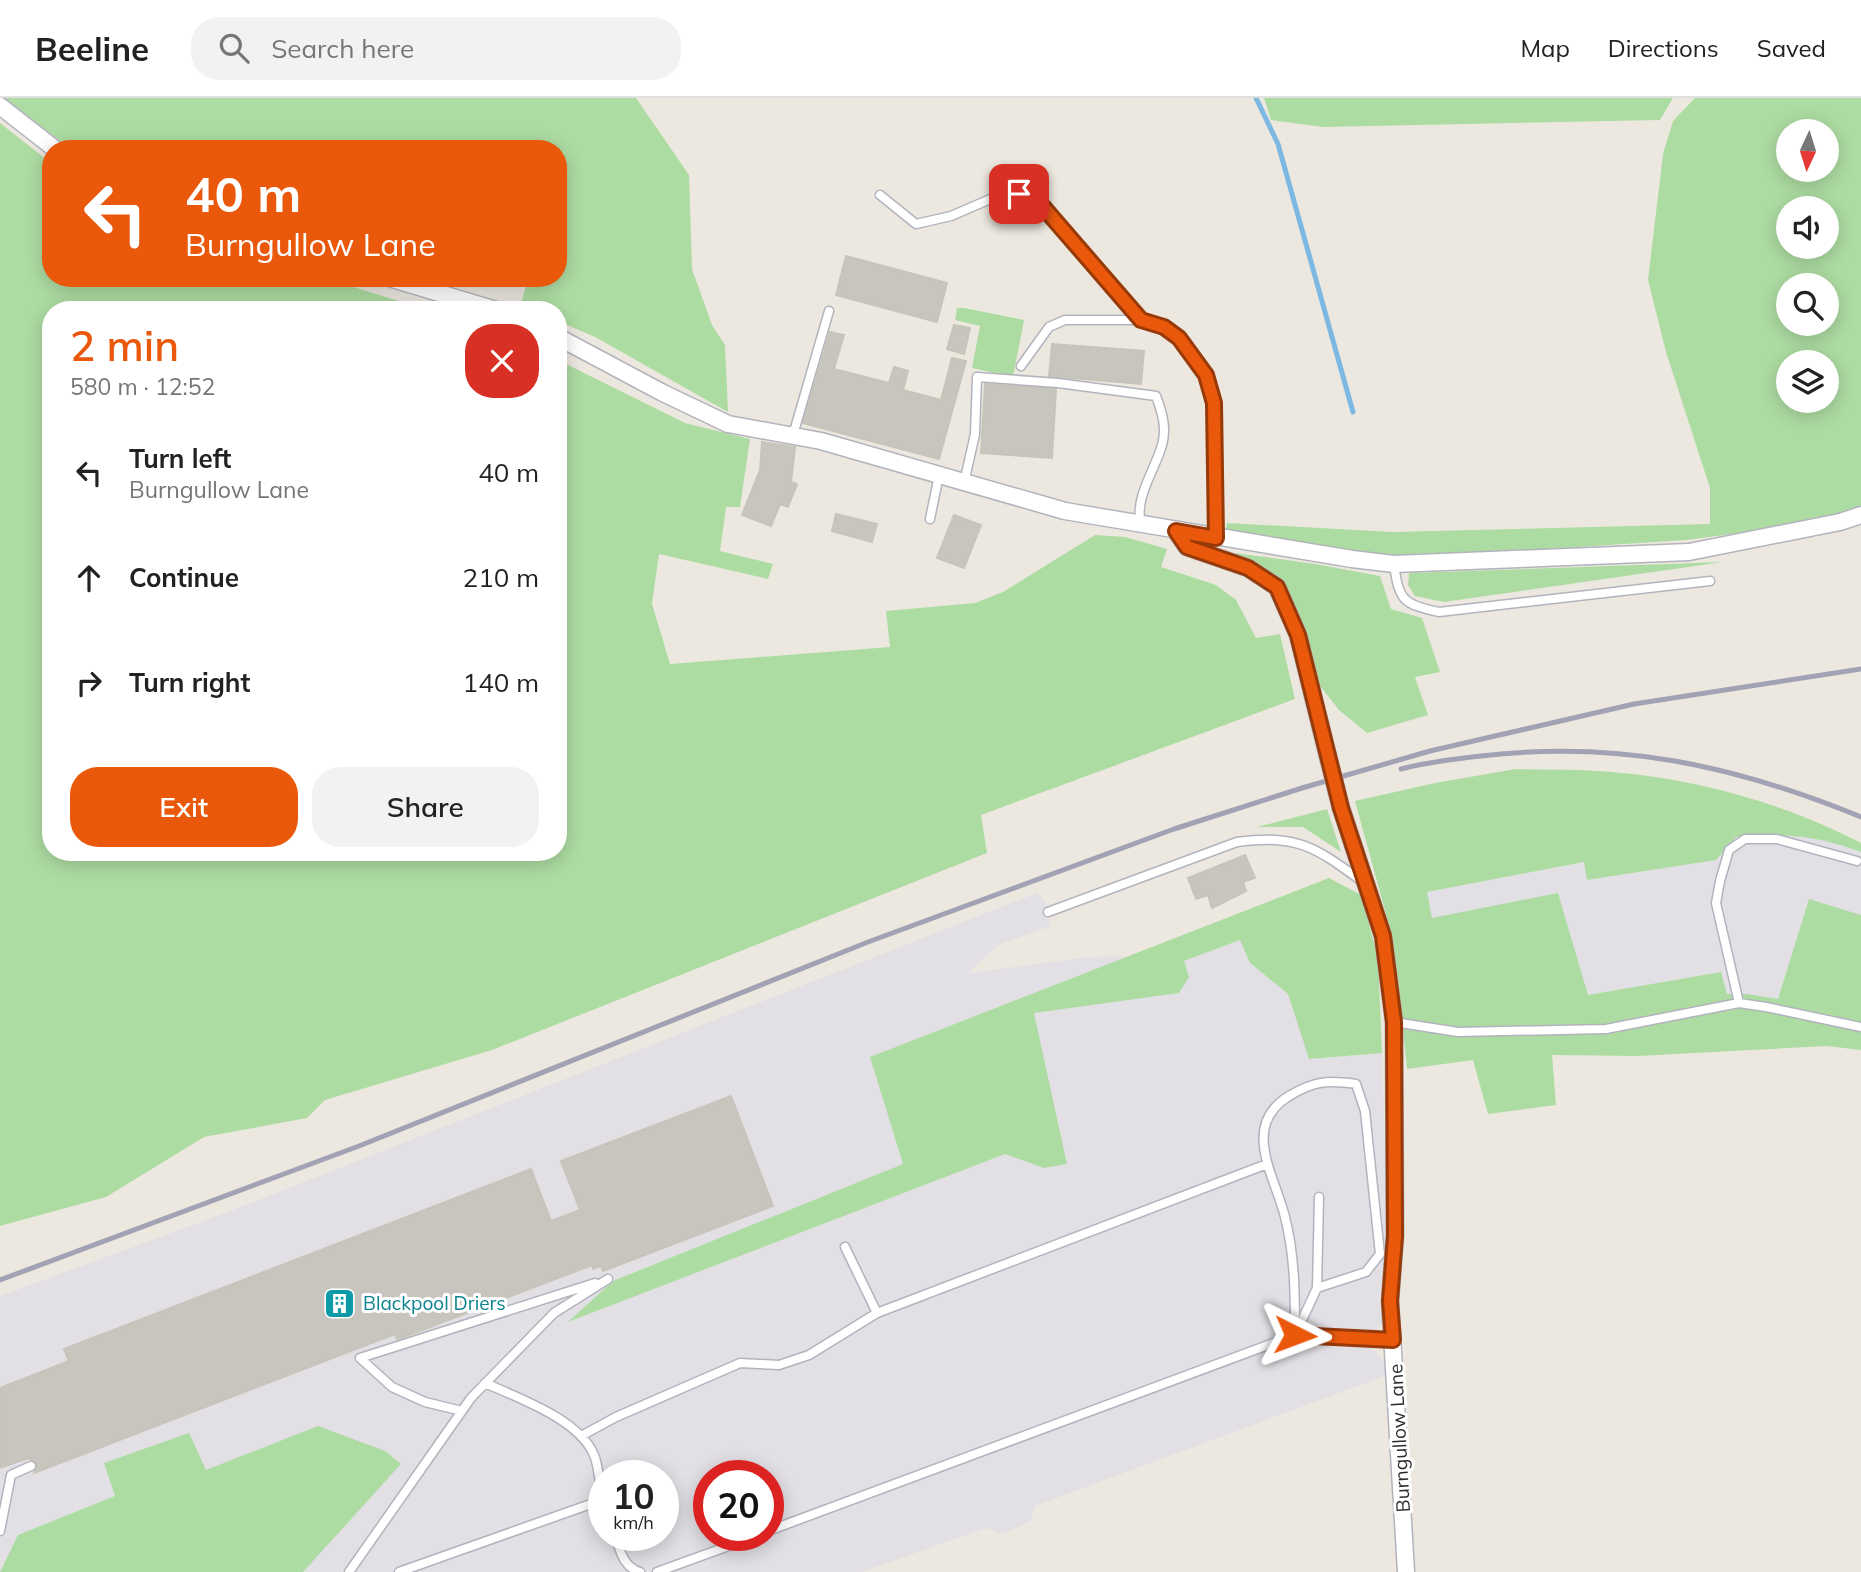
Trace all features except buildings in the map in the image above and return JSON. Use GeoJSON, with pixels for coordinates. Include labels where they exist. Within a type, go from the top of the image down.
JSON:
{"type":"FeatureCollection","features":[{"type":"Feature","properties":{"kind":"street"},"geometry":{"type":"LineString","coordinates":[[0,106],[43,140]]}},
{"type":"Feature","properties":{"kind":"street"},"geometry":{"type":"LineString","coordinates":[[419,287],[466,301]]}},
{"type":"Feature","properties":{"kind":"street"},"geometry":{"type":"LineString","coordinates":[[567,342],[728,424],[793,435],[1065,511],[1216,538],[1394,564],[1689,552],[1840,522],[1861,515]]}},
{"type":"Feature","properties":{"kind":"street","name":"Burngullow Lane"},"geometry":{"type":"LineString","coordinates":[[1176,531],[1187,547],[1248,568],[1277,587],[1298,635],[1341,808],[1383,936],[1394,1022],[1395,1236],[1390,1301],[1406,1572]]}},
{"type":"Feature","properties":{"kind":"lane"},"geometry":{"type":"LineString","coordinates":[[880,195],[916,224],[951,216],[1002,194],[1019,194],[1038,201],[1141,320]]}},
{"type":"Feature","properties":{"kind":"lane"},"geometry":{"type":"LineString","coordinates":[[793,435],[829,311]]}},
{"type":"Feature","properties":{"kind":"lane"},"geometry":{"type":"LineString","coordinates":[[1021,366],[1049,327],[1065,320],[1141,320],[1164,327],[1179,338],[1206,375],[1214,403],[1216,538]]}},
{"type":"Feature","properties":{"kind":"lane"},"geometry":{"type":"LineString","coordinates":[[964,482],[975,434],[977,377],[1058,383],[1156,396],[1164,420],[1163,444],[1154,462],[1138,514],[1141,525]]}},
{"type":"Feature","properties":{"kind":"lane"},"geometry":{"type":"LineString","coordinates":[[930,519],[939,475]]}},
{"type":"Feature","properties":{"kind":"lane"},"geometry":{"type":"LineString","coordinates":[[1394,564],[1397,586],[1402,598],[1418,607],[1439,612],[1710,580]]}},
{"type":"Feature","properties":{"kind":"lane"},"geometry":{"type":"LineString","coordinates":[[1048,912],[1237,842],[1268,838],[1299,842],[1333,860],[1366,885]]}},
{"type":"Feature","properties":{"kind":"lane"},"geometry":{"type":"LineString","coordinates":[[1738,1003],[1716,903],[1729,850],[1745,839],[1777,839],[1857,861]]}},
{"type":"Feature","properties":{"kind":"lane"},"geometry":{"type":"LineString","coordinates":[[1394,1022],[1458,1032],[1606,1029],[1738,1003],[1861,1027]]}},
{"type":"Feature","properties":{"kind":"lane"},"geometry":{"type":"LineString","coordinates":[[1295,1335],[1294,1273],[1285,1216],[1267,1164],[1264,1144],[1266,1116],[1282,1100],[1310,1084],[1336,1081],[1356,1084],[1365,1111],[1380,1254],[1366,1272],[1317,1288]]}},
{"type":"Feature","properties":{"kind":"lane"},"geometry":{"type":"LineString","coordinates":[[581,1436],[615,1417],[740,1363],[779,1365],[809,1355],[877,1313],[1267,1164]]}},
{"type":"Feature","properties":{"kind":"lane"},"geometry":{"type":"LineString","coordinates":[[1295,1335],[1317,1288],[1319,1197]]}},
{"type":"Feature","properties":{"kind":"lane"},"geometry":{"type":"LineString","coordinates":[[845,1247],[877,1313]]}},
{"type":"Feature","properties":{"kind":"lane"},"geometry":{"type":"LineString","coordinates":[[349,1572],[462,1411],[485,1383],[554,1313],[608,1279],[359,1358],[392,1387],[425,1402],[462,1411]]}},
{"type":"Feature","properties":{"kind":"lane"},"geometry":{"type":"LineString","coordinates":[[784,1525],[1295,1335],[1393,1340]]}},
{"type":"Feature","properties":{"kind":"lane"},"geometry":{"type":"LineString","coordinates":[[485,1383],[552,1414],[581,1436],[595,1460]]}},
{"type":"Feature","properties":{"kind":"lane"},"geometry":{"type":"LineString","coordinates":[[0,1531],[11,1475],[31,1466]]}},
{"type":"Feature","properties":{"kind":"lane"},"geometry":{"type":"LineString","coordinates":[[399,1572],[588,1507]]}},
{"type":"Feature","properties":{"kind":"lane"},"geometry":{"type":"LineString","coordinates":[[621,1551],[626,1563],[640,1572]]}},
{"type":"Feature","properties":{"kind":"lane"},"geometry":{"type":"LineString","coordinates":[[657,1572],[715,1551]]}},
{"type":"Feature","properties":{"kind":"shaded area"},"geometry":{"type":"Polygon","coordinates":[[[1780,834],[1833,841],[1861,852],[1861,915],[1809,900],[1778,999],[1727,994],[1720,972],[1588,995],[1432,918],[1426,892],[1585,862],[1587,880],[1716,860],[1736,837],[1780,834]]]}},
{"type":"Feature","properties":{"kind":"shaded area"},"geometry":{"type":"Polygon","coordinates":[[[1037,893],[1045,902],[1051,926],[998,945],[968,973],[1090,957],[1129,956],[870,1057],[904,1164],[613,1281],[570,1321],[1005,1154],[1044,1168],[1067,1164],[1033,1013],[1178,993],[1184,961],[1240,940],[1250,963],[1288,994],[1309,1059],[1382,1053],[1388,1242],[1379,1297],[1382,1323],[1375,1332],[1365,1332],[1368,1344],[1384,1362],[1387,1375],[1035,1506],[1031,1521],[1002,1534],[986,1528],[862,1572],[0,1572],[0,1296],[228,1212],[1037,893]]]}},
{"type":"Feature","properties":{"kind":"green space"},"geometry":{"type":"Polygon","coordinates":[[[4,98],[636,98],[689,175],[692,269],[712,325],[725,345],[728,412],[595,337],[567,325],[567,301],[522,301],[526,287],[567,287],[567,140],[59,140],[4,98]]]}},
{"type":"Feature","properties":{"kind":"green space"},"geometry":{"type":"Polygon","coordinates":[[[1264,98],[1673,98],[1660,120],[1323,127],[1271,120],[1264,98]]]}},
{"type":"Feature","properties":{"kind":"green space"},"geometry":{"type":"Polygon","coordinates":[[[1695,98],[1861,98],[1861,506],[1821,522],[1686,540],[1411,558],[1347,552],[1226,529],[1227,523],[1393,532],[1710,524],[1710,488],[1666,352],[1648,280],[1663,154],[1673,121],[1695,98]]]}},
{"type":"Feature","properties":{"kind":"green space"},"geometry":{"type":"Polygon","coordinates":[[[0,123],[42,156],[42,287],[353,287],[399,301],[42,301],[42,861],[567,861],[567,364],[685,423],[750,439],[740,507],[726,507],[720,551],[773,564],[768,579],[659,554],[652,604],[670,664],[890,647],[886,611],[975,603],[1003,592],[1095,535],[1125,537],[1167,549],[1161,567],[1216,585],[1236,600],[1256,638],[1280,634],[1295,699],[981,815],[987,853],[492,1050],[325,1100],[307,1118],[204,1137],[106,1197],[0,1226],[0,123]]]}},
{"type":"Feature","properties":{"kind":"green space"},"geometry":{"type":"Polygon","coordinates":[[[957,308],[1024,320],[1013,377],[972,368],[980,326],[955,320],[957,308]]]}},
{"type":"Feature","properties":{"kind":"green space"},"geometry":{"type":"Polygon","coordinates":[[[1220,551],[1380,576],[1391,609],[1422,618],[1440,672],[1415,677],[1428,715],[1367,733],[1339,710],[1317,682],[1291,596],[1272,573],[1220,551]]]}},
{"type":"Feature","properties":{"kind":"green space"},"geometry":{"type":"Polygon","coordinates":[[[1723,562],[1444,602],[1415,596],[1408,585],[1409,573],[1723,562]]]}},
{"type":"Feature","properties":{"kind":"green space"},"geometry":{"type":"Polygon","coordinates":[[[1516,769],[1643,775],[1708,787],[1802,816],[1861,843],[1861,852],[1800,837],[1736,837],[1716,860],[1587,880],[1584,862],[1427,892],[1432,918],[1558,893],[1588,995],[1721,972],[1727,994],[1778,999],[1809,899],[1861,915],[1861,1050],[1827,1046],[1638,1056],[1552,1055],[1556,1105],[1488,1114],[1473,1060],[1407,1069],[1401,1009],[1386,914],[1355,801],[1516,769]]]}},
{"type":"Feature","properties":{"kind":"green space"},"geometry":{"type":"Polygon","coordinates":[[[1327,809],[1341,852],[1303,827],[1257,827],[1327,809]]]}},
{"type":"Feature","properties":{"kind":"green space"},"geometry":{"type":"Polygon","coordinates":[[[1329,878],[1361,895],[1378,958],[1382,1053],[1309,1059],[1288,994],[1250,963],[1240,940],[1184,961],[1189,977],[1179,993],[1034,1013],[1067,1164],[1044,1168],[1005,1154],[568,1322],[613,1281],[903,1164],[870,1057],[1329,878]]]}},
{"type":"Feature","properties":{"kind":"green space"},"geometry":{"type":"Polygon","coordinates":[[[318,1426],[385,1451],[401,1464],[303,1572],[0,1572],[18,1535],[115,1496],[104,1463],[189,1433],[206,1470],[318,1426]]]}},
{"type":"Feature","properties":{"kind":"waterway"},"geometry":{"type":"LineString","coordinates":[[1256,98],[1278,144],[1353,412]]}},
{"type":"Feature","properties":{"kind":"railway"},"geometry":{"type":"LineString","coordinates":[[0,1280],[359,1146],[868,942],[1174,829],[1430,751],[1634,704],[1861,669]]}},
{"type":"Feature","properties":{"kind":"railway"},"geometry":{"type":"LineString","coordinates":[[1401,769],[1481,756],[1531,752],[1580,751],[1628,755],[1675,761],[1767,783],[1861,817]]}},
{"type":"Feature","properties":{"kind":"place","name":"Blackpool Driers"},"geometry":{"type":"Point","coordinates":[340,1303]}},
{"type":"Feature","properties":{"kind":"route"},"geometry":{"type":"LineString","coordinates":[[1019,194],[1038,201],[1141,320],[1164,327],[1179,338],[1206,375],[1214,403],[1216,538],[1176,531],[1187,547],[1248,568],[1277,587],[1298,635],[1341,808],[1383,936],[1394,1022],[1395,1236],[1390,1301],[1393,1340],[1295,1335]]}}]}
